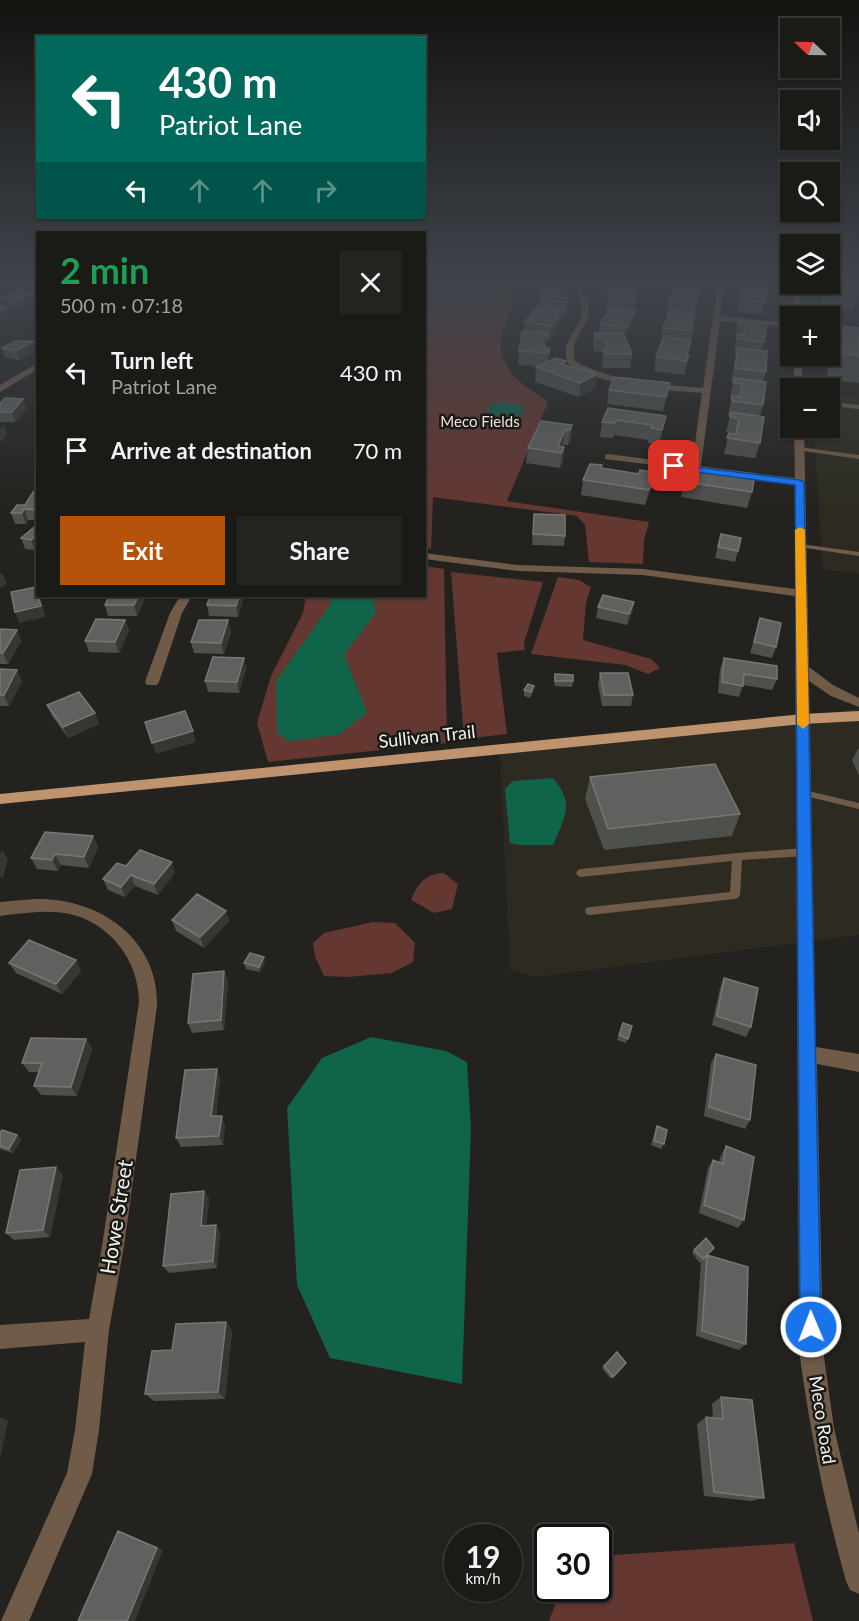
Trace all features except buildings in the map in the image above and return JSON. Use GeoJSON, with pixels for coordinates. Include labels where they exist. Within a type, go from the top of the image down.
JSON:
{"type":"FeatureCollection","features":[{"type":"Feature","properties":{"kind":"main road","name":"Sullivan Trail"},"geometry":{"type":"LineString","coordinates":[[0,799],[803,719],[859,716]]}},
{"type":"Feature","properties":{"kind":"street"},"geometry":{"type":"LineString","coordinates":[[570,358],[571,362],[597,376],[620,381],[706,391]]}},
{"type":"Feature","properties":{"kind":"street"},"geometry":{"type":"LineString","coordinates":[[696,469],[711,358]]}},
{"type":"Feature","properties":{"kind":"street"},"geometry":{"type":"LineString","coordinates":[[0,389],[36,366]]}},
{"type":"Feature","properties":{"kind":"street","name":"Meco Road"},"geometry":{"type":"LineString","coordinates":[[799,438],[811,1350],[824,1439],[837,1502],[859,1581]]}},
{"type":"Feature","properties":{"kind":"street"},"geometry":{"type":"LineString","coordinates":[[608,458],[800,482]]}},
{"type":"Feature","properties":{"kind":"street"},"geometry":{"type":"LineString","coordinates":[[426,556],[518,568],[621,570],[665,574],[801,593]]}},
{"type":"Feature","properties":{"kind":"street"},"geometry":{"type":"LineString","coordinates":[[152,682],[176,613],[185,597]]}},
{"type":"Feature","properties":{"kind":"street"},"geometry":{"type":"LineString","coordinates":[[802,668],[821,685],[859,703]]}},
{"type":"Feature","properties":{"kind":"street","name":"Howe Street"},"geometry":{"type":"LineString","coordinates":[[0,909],[18,906],[69,907],[100,919],[126,942],[136,956],[144,975],[148,994],[146,1026],[98,1330],[87,1430],[79,1474],[15,1621]]}},
{"type":"Feature","properties":{"kind":"street"},"geometry":{"type":"LineString","coordinates":[[807,1054],[859,1063]]}},
{"type":"Feature","properties":{"kind":"street"},"geometry":{"type":"LineString","coordinates":[[0,1337],[98,1330]]}},
{"type":"Feature","properties":{"kind":"lane"},"geometry":{"type":"LineString","coordinates":[[840,405],[859,407]]}},
{"type":"Feature","properties":{"kind":"lane"},"geometry":{"type":"LineString","coordinates":[[799,449],[859,457]]}},
{"type":"Feature","properties":{"kind":"lane"},"geometry":{"type":"LineString","coordinates":[[801,546],[859,554]]}},
{"type":"Feature","properties":{"kind":"lane"},"geometry":{"type":"LineString","coordinates":[[804,793],[859,806]]}},
{"type":"Feature","properties":{"kind":"lane"},"geometry":{"type":"LineString","coordinates":[[581,873],[737,856],[805,852]]}},
{"type":"Feature","properties":{"kind":"lane"},"geometry":{"type":"LineString","coordinates":[[590,911],[735,896],[737,856]]}},
{"type":"Feature","properties":{"kind":"shaded area"},"geometry":{"type":"Polygon","coordinates":[[[840,395],[859,398],[859,574],[823,569],[815,438],[840,438],[840,395]]]}},
{"type":"Feature","properties":{"kind":"shaded area"},"geometry":{"type":"Polygon","coordinates":[[[507,402],[522,406],[524,412],[511,419],[506,419],[487,412],[491,405],[507,402]]]}},
{"type":"Feature","properties":{"kind":"shaded area"},"geometry":{"type":"Polygon","coordinates":[[[330,597],[372,597],[376,612],[344,655],[367,713],[338,735],[289,741],[277,733],[276,681],[330,605],[330,597]]]}},
{"type":"Feature","properties":{"kind":"shaded area"},"geometry":{"type":"Polygon","coordinates":[[[859,709],[859,935],[536,977],[510,970],[500,753],[859,709]]]}},
{"type":"Feature","properties":{"kind":"shaded area"},"geometry":{"type":"Polygon","coordinates":[[[553,778],[564,795],[566,810],[553,845],[510,843],[505,789],[513,781],[553,778]]]}},
{"type":"Feature","properties":{"kind":"shaded area"},"geometry":{"type":"Polygon","coordinates":[[[371,1037],[446,1051],[467,1062],[471,1128],[462,1384],[330,1358],[297,1285],[287,1108],[322,1058],[371,1037]]]}},
{"type":"Feature","properties":{"kind":"green space","name":"Meco Fields"},"geometry":{"type":"Polygon","coordinates":[[[426,358],[504,358],[515,377],[548,402],[507,501],[649,522],[644,540],[643,564],[589,562],[585,525],[577,516],[433,497],[431,549],[426,548],[426,358]]]}},
{"type":"Feature","properties":{"kind":"green space"},"geometry":{"type":"Polygon","coordinates":[[[426,566],[444,569],[447,743],[268,762],[257,723],[271,676],[303,613],[306,597],[426,597],[426,566]]]}},
{"type":"Feature","properties":{"kind":"green space"},"geometry":{"type":"Polygon","coordinates":[[[451,572],[543,582],[524,643],[525,650],[497,653],[507,734],[464,739],[451,572]]]}},
{"type":"Feature","properties":{"kind":"green space"},"geometry":{"type":"Polygon","coordinates":[[[558,577],[579,580],[591,587],[586,603],[583,640],[651,659],[660,668],[648,674],[625,665],[531,654],[558,577]]]}},
{"type":"Feature","properties":{"kind":"green space"},"geometry":{"type":"Polygon","coordinates":[[[444,873],[458,884],[452,909],[434,913],[411,900],[423,880],[432,875],[444,873]]]}},
{"type":"Feature","properties":{"kind":"green space"},"geometry":{"type":"Polygon","coordinates":[[[373,922],[395,923],[415,943],[413,962],[392,973],[348,977],[324,976],[315,957],[313,943],[324,933],[373,922]]]}},
{"type":"Feature","properties":{"kind":"green space"},"geometry":{"type":"Polygon","coordinates":[[[794,1543],[813,1621],[549,1621],[556,1602],[612,1602],[612,1555],[794,1543]]]}},
{"type":"Feature","properties":{"kind":"slow traffic"},"geometry":{"type":"LineString","coordinates":[[800,530],[803,724]]}},
{"type":"Feature","properties":{"kind":"route"},"geometry":{"type":"LineString","coordinates":[[674,466],[800,482],[811,1327]]}}]}
